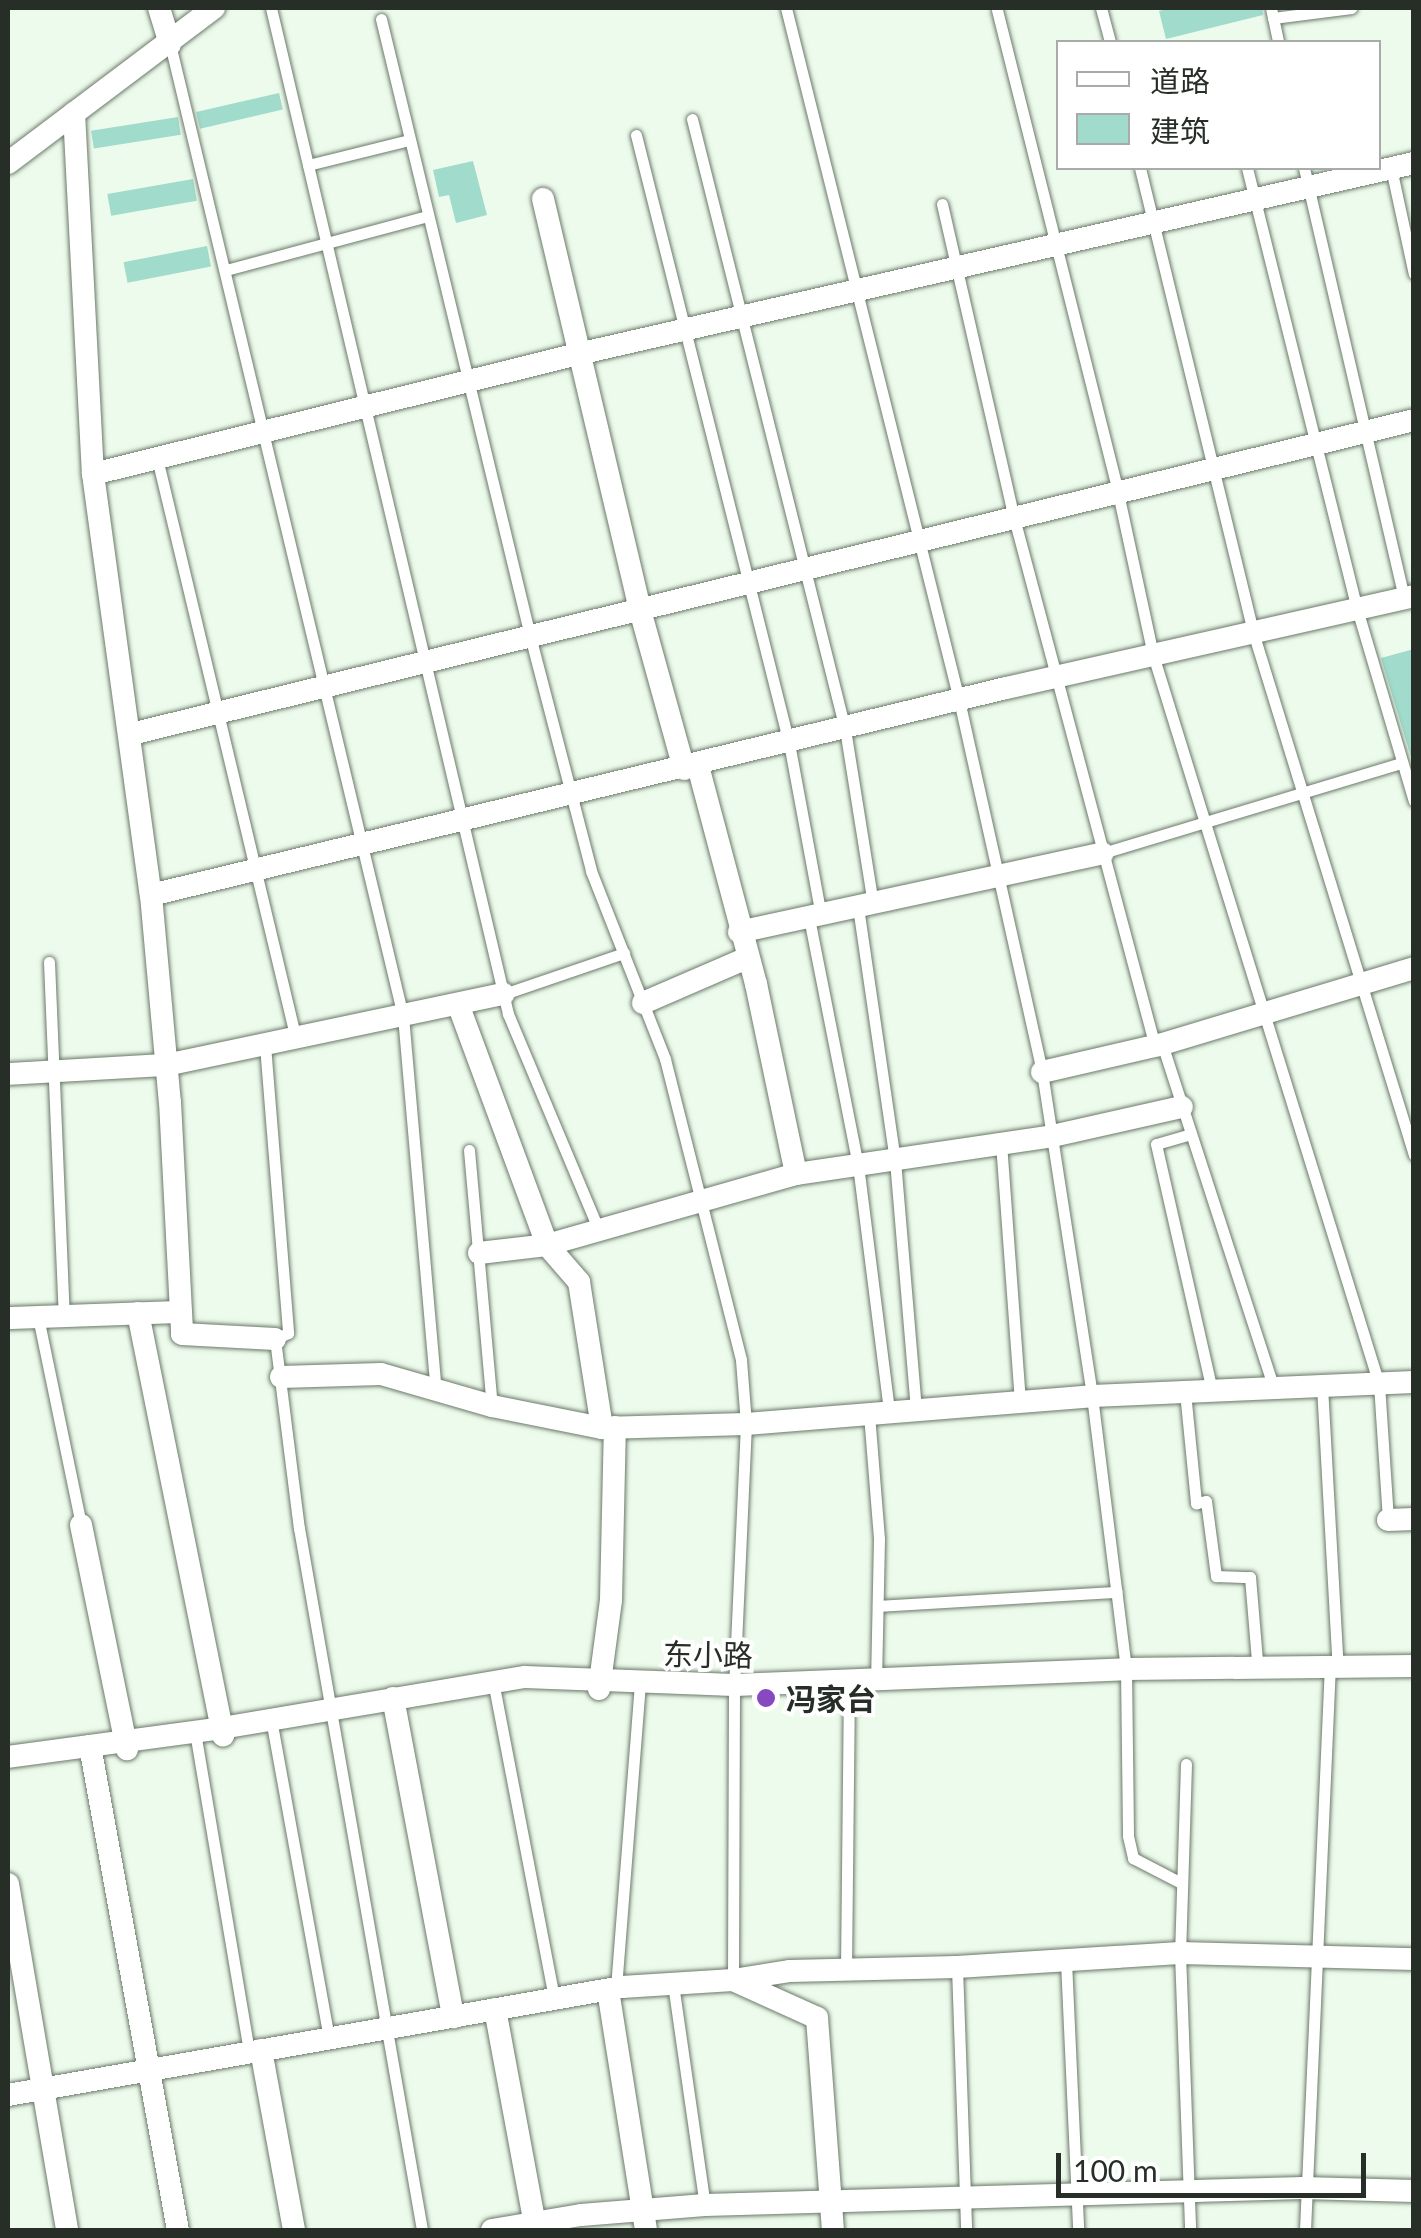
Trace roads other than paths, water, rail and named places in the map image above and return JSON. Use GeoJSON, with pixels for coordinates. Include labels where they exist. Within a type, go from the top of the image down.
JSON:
{"type":"FeatureCollection","features":[{"type":"Feature","properties":{"kind":"street"},"geometry":{"type":"LineString","coordinates":[[159,8],[170,44]]}},
{"type":"Feature","properties":{"kind":"street"},"geometry":{"type":"LineString","coordinates":[[8,163],[214,8]]}},
{"type":"Feature","properties":{"kind":"street"},"geometry":{"type":"LineString","coordinates":[[74,113],[94,474],[151,896],[166,1065],[182,1334],[275,1339]]}},
{"type":"Feature","properties":{"kind":"street"},"geometry":{"type":"LineString","coordinates":[[94,474],[578,354],[1255,199],[1306,177],[1367,170]]}},
{"type":"Feature","properties":{"kind":"street"},"geometry":{"type":"LineString","coordinates":[[543,199],[640,610],[748,958],[796,1174]]}},
{"type":"Feature","properties":{"kind":"street"},"geometry":{"type":"LineString","coordinates":[[131,734],[1414,420]]}},
{"type":"Feature","properties":{"kind":"street"},"geometry":{"type":"LineString","coordinates":[[151,896],[959,700],[1409,597]]}},
{"type":"Feature","properties":{"kind":"street"},"geometry":{"type":"LineString","coordinates":[[739,932],[1103,853]]}},
{"type":"Feature","properties":{"kind":"street"},"geometry":{"type":"LineString","coordinates":[[643,1002],[748,958]]}},
{"type":"Feature","properties":{"kind":"street"},"geometry":{"type":"LineString","coordinates":[[1042,1072],[1158,1044],[1414,968]]}},
{"type":"Feature","properties":{"kind":"street"},"geometry":{"type":"LineString","coordinates":[[8,1074],[166,1065],[504,994]]}},
{"type":"Feature","properties":{"kind":"street"},"geometry":{"type":"LineString","coordinates":[[458,1004],[547,1245],[578,1282],[608,1427],[611,1600],[600,1685]]}},
{"type":"Feature","properties":{"kind":"street"},"geometry":{"type":"LineString","coordinates":[[478,1253],[547,1245],[796,1174],[1052,1136],[1182,1106]]}},
{"type":"Feature","properties":{"kind":"street"},"geometry":{"type":"LineString","coordinates":[[8,1318],[180,1312]]}},
{"type":"Feature","properties":{"kind":"street"},"geometry":{"type":"LineString","coordinates":[[138,1313],[222,1732]]}},
{"type":"Feature","properties":{"kind":"street"},"geometry":{"type":"LineString","coordinates":[[282,1377],[381,1374],[492,1406],[608,1427],[746,1424],[1092,1396],[1414,1382]]}},
{"type":"Feature","properties":{"kind":"street"},"geometry":{"type":"LineString","coordinates":[[1388,1520],[1414,1519]]}},
{"type":"Feature","properties":{"kind":"street"},"geometry":{"type":"LineString","coordinates":[[80,1526],[126,1745]]}},
{"type":"Feature","properties":{"kind":"street","name":"东小路"},"geometry":{"type":"LineString","coordinates":[[8,1765],[222,1732],[525,1677],[600,1685],[734,1689],[1414,1666]]}},
{"type":"Feature","properties":{"kind":"street","name":"东小路"},"geometry":{"type":"LineString","coordinates":[[1334,1670],[1414,1678]]}},
{"type":"Feature","properties":{"kind":"street"},"geometry":{"type":"LineString","coordinates":[[393,1702],[453,2017]]}},
{"type":"Feature","properties":{"kind":"street"},"geometry":{"type":"LineString","coordinates":[[91,1750],[178,2230]]}},
{"type":"Feature","properties":{"kind":"street","name":"东小路"},"geometry":{"type":"LineString","coordinates":[[8,1757],[91,1750]]}},
{"type":"Feature","properties":{"kind":"street"},"geometry":{"type":"LineString","coordinates":[[8,1884],[67,2230]]}},
{"type":"Feature","properties":{"kind":"street"},"geometry":{"type":"LineString","coordinates":[[8,2096],[612,1989],[733,1980],[790,1971],[957,1967],[1180,1953],[1414,1958]]}},
{"type":"Feature","properties":{"kind":"street"},"geometry":{"type":"LineString","coordinates":[[733,1980],[818,2018],[833,2230]]}},
{"type":"Feature","properties":{"kind":"street"},"geometry":{"type":"LineString","coordinates":[[612,1989],[645,2221]]}},
{"type":"Feature","properties":{"kind":"street"},"geometry":{"type":"LineString","coordinates":[[495,2010],[535,2227]]}},
{"type":"Feature","properties":{"kind":"street"},"geometry":{"type":"LineString","coordinates":[[255,2051],[294,2230]]}},
{"type":"Feature","properties":{"kind":"street"},"geometry":{"type":"LineString","coordinates":[[492,2230],[645,2221],[704,2205],[1189,2190],[1414,2191]]}},
{"type":"Feature","properties":{"kind":"lane"},"geometry":{"type":"LineString","coordinates":[[271,8],[504,994],[599,1230]]}},
{"type":"Feature","properties":{"kind":"lane"},"geometry":{"type":"LineString","coordinates":[[786,8],[959,700],[1042,1072],[1092,1396],[1127,1674],[1128,1836],[1133,1858],[1181,1883]]}},
{"type":"Feature","properties":{"kind":"lane"},"geometry":{"type":"LineString","coordinates":[[1101,8],[1109,40]]}},
{"type":"Feature","properties":{"kind":"lane"},"geometry":{"type":"LineString","coordinates":[[1278,40],[1272,13],[1351,8]]}},
{"type":"Feature","properties":{"kind":"lane"},"geometry":{"type":"LineString","coordinates":[[997,10],[1118,492],[1153,655],[1379,1384],[1388,1520]]}},
{"type":"Feature","properties":{"kind":"lane"},"geometry":{"type":"LineString","coordinates":[[381,19],[530,636],[592,871],[665,1058],[741,1360],[746,1424],[734,1689],[733,1980]]}},
{"type":"Feature","properties":{"kind":"lane"},"geometry":{"type":"LineString","coordinates":[[170,44],[266,431],[403,1016],[436,1390]]}},
{"type":"Feature","properties":{"kind":"lane"},"geometry":{"type":"LineString","coordinates":[[692,119],[846,729],[894,1160],[916,1410]]}},
{"type":"Feature","properties":{"kind":"lane"},"geometry":{"type":"LineString","coordinates":[[636,135],[789,743],[858,1165],[879,1413],[876,1685]]}},
{"type":"Feature","properties":{"kind":"lane"},"geometry":{"type":"LineString","coordinates":[[308,165],[409,140]]}},
{"type":"Feature","properties":{"kind":"lane"},"geometry":{"type":"LineString","coordinates":[[1402,166],[1414,274]]}},
{"type":"Feature","properties":{"kind":"lane"},"geometry":{"type":"LineString","coordinates":[[1141,170],[1254,632],[1414,1155]]}},
{"type":"Feature","properties":{"kind":"lane"},"geometry":{"type":"LineString","coordinates":[[1248,170],[1314,443],[1414,801]]}},
{"type":"Feature","properties":{"kind":"lane"},"geometry":{"type":"LineString","coordinates":[[1306,177],[1365,432],[1409,597]]}},
{"type":"Feature","properties":{"kind":"lane"},"geometry":{"type":"LineString","coordinates":[[942,204],[1014,518],[1153,1039],[1182,1106],[1274,1388]]}},
{"type":"Feature","properties":{"kind":"lane"},"geometry":{"type":"LineString","coordinates":[[226,270],[427,216]]}},
{"type":"Feature","properties":{"kind":"lane"},"geometry":{"type":"LineString","coordinates":[[157,458],[259,871],[296,1039]]}},
{"type":"Feature","properties":{"kind":"lane"},"geometry":{"type":"LineString","coordinates":[[1103,853],[1402,763]]}},
{"type":"Feature","properties":{"kind":"lane"},"geometry":{"type":"LineString","coordinates":[[504,994],[624,954]]}},
{"type":"Feature","properties":{"kind":"lane"},"geometry":{"type":"LineString","coordinates":[[49,962],[64,1316]]}},
{"type":"Feature","properties":{"kind":"lane"},"geometry":{"type":"LineString","coordinates":[[265,1045],[288,1333],[275,1339],[299,1528],[422,2230]]}},
{"type":"Feature","properties":{"kind":"lane"},"geometry":{"type":"LineString","coordinates":[[1191,1134],[1156,1144],[1212,1391]]}},
{"type":"Feature","properties":{"kind":"lane"},"geometry":{"type":"LineString","coordinates":[[1001,1144],[1020,1402]]}},
{"type":"Feature","properties":{"kind":"lane"},"geometry":{"type":"LineString","coordinates":[[469,1150],[492,1406]]}},
{"type":"Feature","properties":{"kind":"lane"},"geometry":{"type":"LineString","coordinates":[[38,1316],[80,1526]]}},
{"type":"Feature","properties":{"kind":"lane"},"geometry":{"type":"LineString","coordinates":[[1305,2230],[1303,2188],[1334,1670],[1322,1386]]}},
{"type":"Feature","properties":{"kind":"lane"},"geometry":{"type":"LineString","coordinates":[[1185,1392],[1196,1503],[1206,1501],[1216,1576],[1250,1577],[1258,1671]]}},
{"type":"Feature","properties":{"kind":"lane"},"geometry":{"type":"LineString","coordinates":[[878,1606],[1117,1592]]}},
{"type":"Feature","properties":{"kind":"lane"},"geometry":{"type":"LineString","coordinates":[[494,1685],[554,1999]]}},
{"type":"Feature","properties":{"kind":"lane"},"geometry":{"type":"LineString","coordinates":[[612,1989],[640,1686]]}},
{"type":"Feature","properties":{"kind":"lane"},"geometry":{"type":"LineString","coordinates":[[846,1970],[849,1686]]}},
{"type":"Feature","properties":{"kind":"lane"},"geometry":{"type":"LineString","coordinates":[[272,1723],[328,2038]]}},
{"type":"Feature","properties":{"kind":"lane"},"geometry":{"type":"LineString","coordinates":[[195,1736],[255,2051]]}},
{"type":"Feature","properties":{"kind":"lane"},"geometry":{"type":"LineString","coordinates":[[1186,1764],[1180,1953],[1190,2230]]}},
{"type":"Feature","properties":{"kind":"lane"},"geometry":{"type":"LineString","coordinates":[[1066,1961],[1078,2230]]}},
{"type":"Feature","properties":{"kind":"lane"},"geometry":{"type":"LineString","coordinates":[[957,1967],[966,2230]]}},
{"type":"Feature","properties":{"kind":"lane"},"geometry":{"type":"LineString","coordinates":[[673,1984],[704,2205]]}},
{"type":"Feature","properties":{"kind":"place","name":"冯家台"},"geometry":{"type":"Point","coordinates":[766,1698]}}]}
